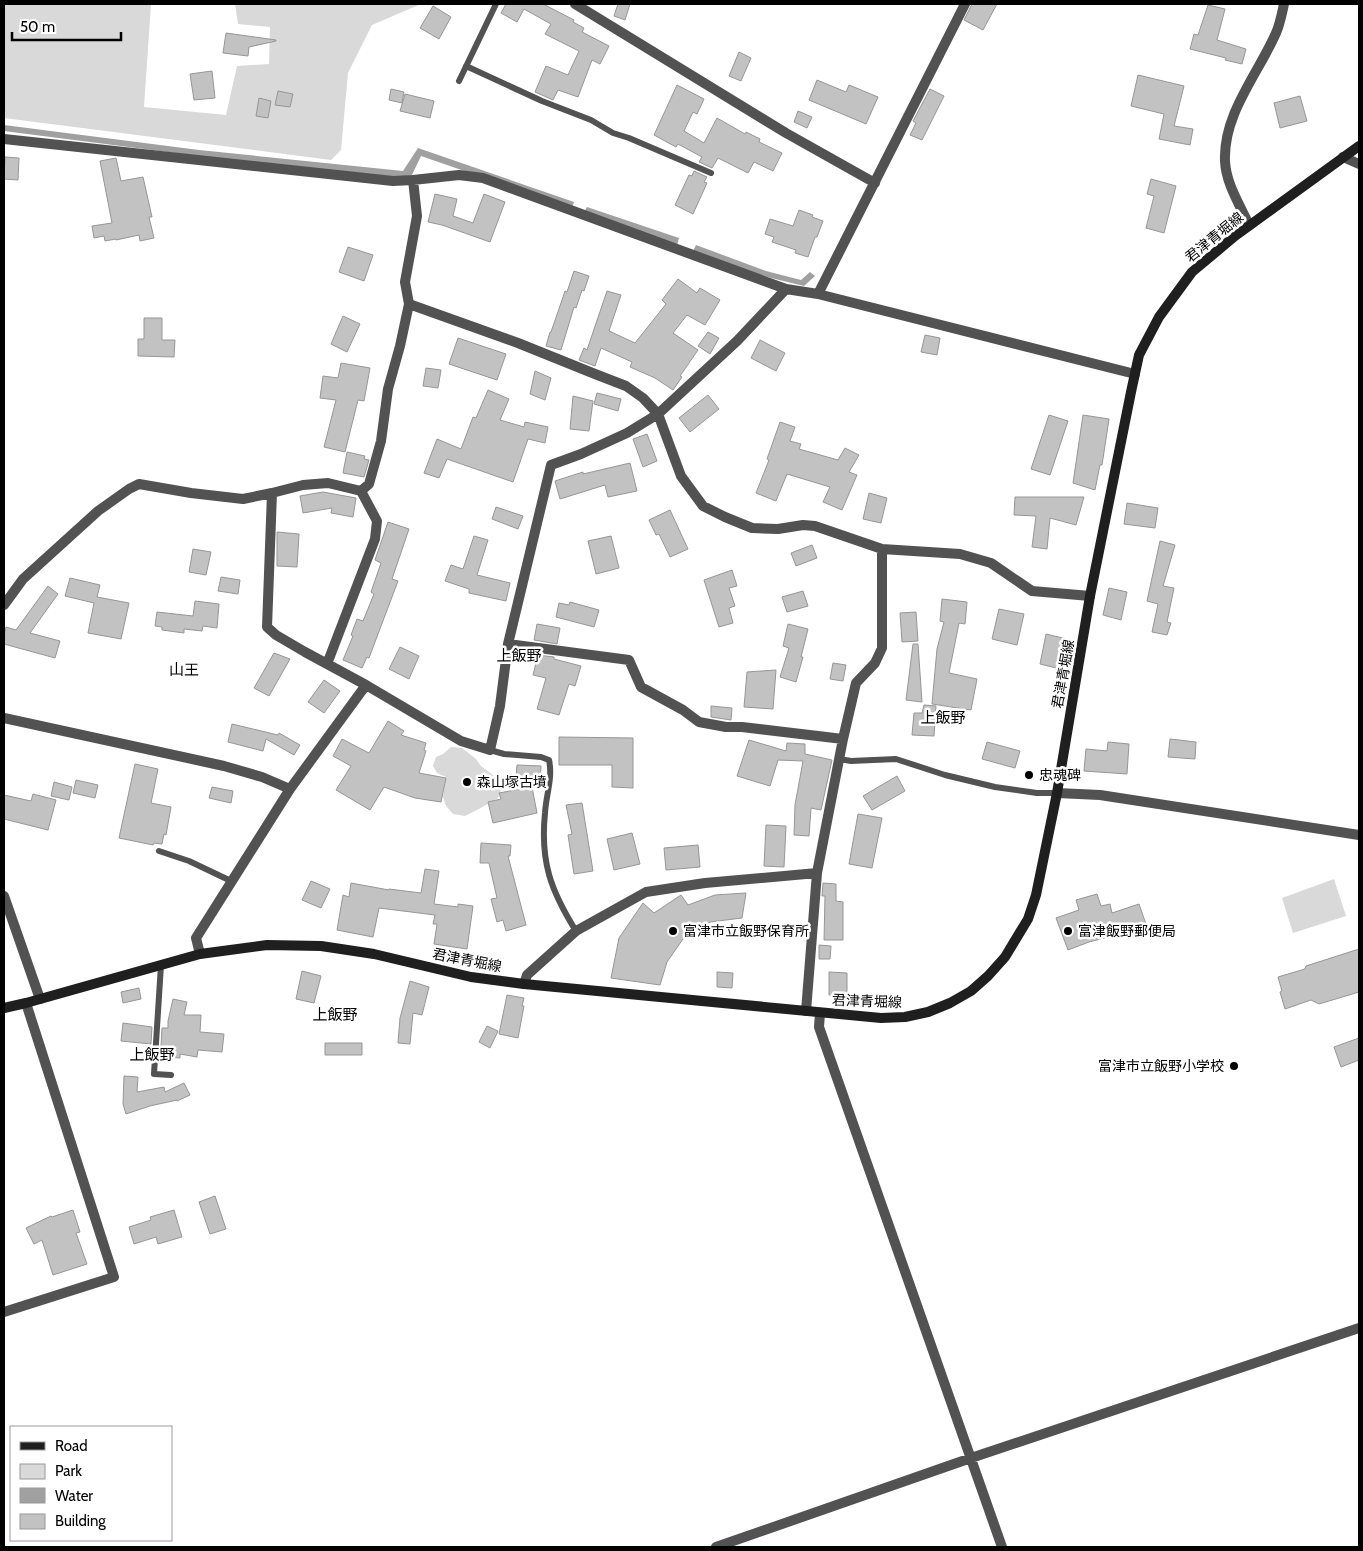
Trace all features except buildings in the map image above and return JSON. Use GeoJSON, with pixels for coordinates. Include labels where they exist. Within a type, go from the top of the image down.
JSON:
{"type":"FeatureCollection","features":[{"type":"Feature","properties":{"kind":"main road","name":"君津青堀線"},"geometry":{"type":"LineString","coordinates":[[4,1008],[200,954],[267,945],[321,946],[374,954],[471,977],[524,984],[881,1018],[905,1017],[928,1012],[950,1003],[971,991],[988,976],[1004,957],[1028,919],[1036,894],[1057,793],[1090,596],[1139,356],[1159,317],[1192,272],[1250,225],[1359,146]]}},
{"type":"Feature","properties":{"kind":"street"},"geometry":{"type":"LineString","coordinates":[[575,4],[778,128],[874,183]]}},
{"type":"Feature","properties":{"kind":"street"},"geometry":{"type":"LineString","coordinates":[[818,294],[965,4]]}},
{"type":"Feature","properties":{"kind":"street"},"geometry":{"type":"LineString","coordinates":[[1250,225],[1230,185],[1225,162],[1227,139],[1233,114],[1277,32],[1284,4]]}},
{"type":"Feature","properties":{"kind":"street"},"geometry":{"type":"LineString","coordinates":[[4,139],[393,181],[459,175],[483,178],[786,289],[818,294],[1135,374]]}},
{"type":"Feature","properties":{"kind":"street"},"geometry":{"type":"LineString","coordinates":[[1343,157],[1359,164]]}},
{"type":"Feature","properties":{"kind":"street"},"geometry":{"type":"LineString","coordinates":[[361,491],[369,484],[381,441],[388,389],[409,304],[405,282],[417,216],[413,180]]}},
{"type":"Feature","properties":{"kind":"street"},"geometry":{"type":"LineString","coordinates":[[272,493],[267,627],[276,635],[461,741],[490,750],[500,706],[508,644],[551,465],[581,454],[627,433],[658,414],[737,341],[786,289]]}},
{"type":"Feature","properties":{"kind":"street"},"geometry":{"type":"LineString","coordinates":[[409,304],[518,343],[626,386],[643,398],[658,414],[681,476],[703,506],[752,528],[778,529],[802,525],[815,526],[882,549],[960,554],[991,563],[1032,591],[1090,596]]}},
{"type":"Feature","properties":{"kind":"street"},"geometry":{"type":"LineString","coordinates":[[4,605],[23,579],[98,511],[139,484],[243,499],[303,485],[328,483],[361,491],[377,521],[375,539],[327,664]]}},
{"type":"Feature","properties":{"kind":"street"},"geometry":{"type":"LineString","coordinates":[[806,1011],[817,873],[843,739],[856,683],[875,663],[882,648],[882,549]]}},
{"type":"Feature","properties":{"kind":"street"},"geometry":{"type":"LineString","coordinates":[[508,644],[630,660],[641,687],[700,722],[843,739]]}},
{"type":"Feature","properties":{"kind":"street"},"geometry":{"type":"LineString","coordinates":[[200,954],[196,938],[290,789],[366,685]]}},
{"type":"Feature","properties":{"kind":"street"},"geometry":{"type":"LineString","coordinates":[[4,718],[224,766],[262,777],[290,789]]}},
{"type":"Feature","properties":{"kind":"street"},"geometry":{"type":"LineString","coordinates":[[1057,793],[1100,795],[1359,835]]}},
{"type":"Feature","properties":{"kind":"street"},"geometry":{"type":"LineString","coordinates":[[524,984],[527,975],[576,931],[646,892],[705,883],[817,873]]}},
{"type":"Feature","properties":{"kind":"street"},"geometry":{"type":"LineString","coordinates":[[4,896],[40,999]]}},
{"type":"Feature","properties":{"kind":"street"},"geometry":{"type":"LineString","coordinates":[[4,1312],[114,1277],[26,1003]]}},
{"type":"Feature","properties":{"kind":"street"},"geometry":{"type":"LineString","coordinates":[[820,1012],[820,1027],[1002,1547]]}},
{"type":"Feature","properties":{"kind":"street"},"geometry":{"type":"LineString","coordinates":[[716,1547],[971,1458],[1359,1328]]}},
{"type":"Feature","properties":{"kind":"lane"},"geometry":{"type":"LineString","coordinates":[[459,81],[496,4]]}},
{"type":"Feature","properties":{"kind":"lane"},"geometry":{"type":"LineString","coordinates":[[466,66],[542,101],[591,120],[613,132],[711,173]]}},
{"type":"Feature","properties":{"kind":"lane"},"geometry":{"type":"LineString","coordinates":[[490,750],[504,754],[541,757],[549,760],[551,768],[545,813],[545,856],[555,894],[576,931]]}},
{"type":"Feature","properties":{"kind":"lane"},"geometry":{"type":"LineString","coordinates":[[839,759],[851,761],[896,759],[995,787],[1037,793],[1057,793]]}},
{"type":"Feature","properties":{"kind":"lane"},"geometry":{"type":"LineString","coordinates":[[159,851],[189,861],[231,882]]}},
{"type":"Feature","properties":{"kind":"lane"},"geometry":{"type":"LineString","coordinates":[[161,965],[154,1074],[170,1075]]}},
{"type":"Feature","properties":{"kind":"green space"},"geometry":{"type":"Polygon","coordinates":[[[4,4],[151,4],[144,107],[226,115],[237,66],[269,64],[270,27],[238,24],[235,4],[421,4],[372,25],[348,73],[341,150],[331,160],[4,118],[4,4]]]}},
{"type":"Feature","properties":{"kind":"green space"},"geometry":{"type":"Polygon","coordinates":[[[451,747],[462,748],[476,759],[481,766],[493,775],[501,790],[498,798],[465,816],[453,814],[446,806],[443,797],[446,777],[437,773],[433,766],[436,757],[451,747]]]}},
{"type":"Feature","properties":{"kind":"green space"},"geometry":{"type":"Polygon","coordinates":[[[1334,879],[1346,916],[1293,933],[1282,898],[1334,879]]]}},
{"type":"Feature","properties":{"kind":"water"},"geometry":{"type":"Polygon","coordinates":[[[4,125],[199,150],[403,171],[418,148],[574,202],[572,208],[421,156],[411,177],[393,178],[4,131],[4,125]]]}},
{"type":"Feature","properties":{"kind":"water"},"geometry":{"type":"Polygon","coordinates":[[[587,207],[679,238],[677,246],[584,212],[587,207]]]}},
{"type":"Feature","properties":{"kind":"water"},"geometry":{"type":"Polygon","coordinates":[[[696,245],[766,271],[801,280],[810,272],[815,276],[804,286],[767,277],[693,251],[696,245]]]}},
{"type":"Feature","properties":{"kind":"place","name":"忠魂碑"},"geometry":{"type":"Point","coordinates":[1029,775]}},
{"type":"Feature","properties":{"kind":"place","name":"森山塚古墳"},"geometry":{"type":"Point","coordinates":[467,782]}},
{"type":"Feature","properties":{"kind":"place","name":"富津市立飯野保育所"},"geometry":{"type":"Point","coordinates":[673,931]}},
{"type":"Feature","properties":{"kind":"place","name":"富津飯野郵便局"},"geometry":{"type":"Point","coordinates":[1068,931]}},
{"type":"Feature","properties":{"kind":"place","name":"富津市立飯野小学校"},"geometry":{"type":"Point","coordinates":[1234,1066]}},
{"type":"Feature","properties":{"kind":"district","name":"上飯野"},"geometry":{"type":"Point","coordinates":[519,656]}},
{"type":"Feature","properties":{"kind":"district","name":"山王"},"geometry":{"type":"Point","coordinates":[184,670]}},
{"type":"Feature","properties":{"kind":"district","name":"上飯野"},"geometry":{"type":"Point","coordinates":[943,718]}},
{"type":"Feature","properties":{"kind":"district","name":"上飯野"},"geometry":{"type":"Point","coordinates":[335,1015]}},
{"type":"Feature","properties":{"kind":"district","name":"上飯野"},"geometry":{"type":"Point","coordinates":[152,1055]}}]}
